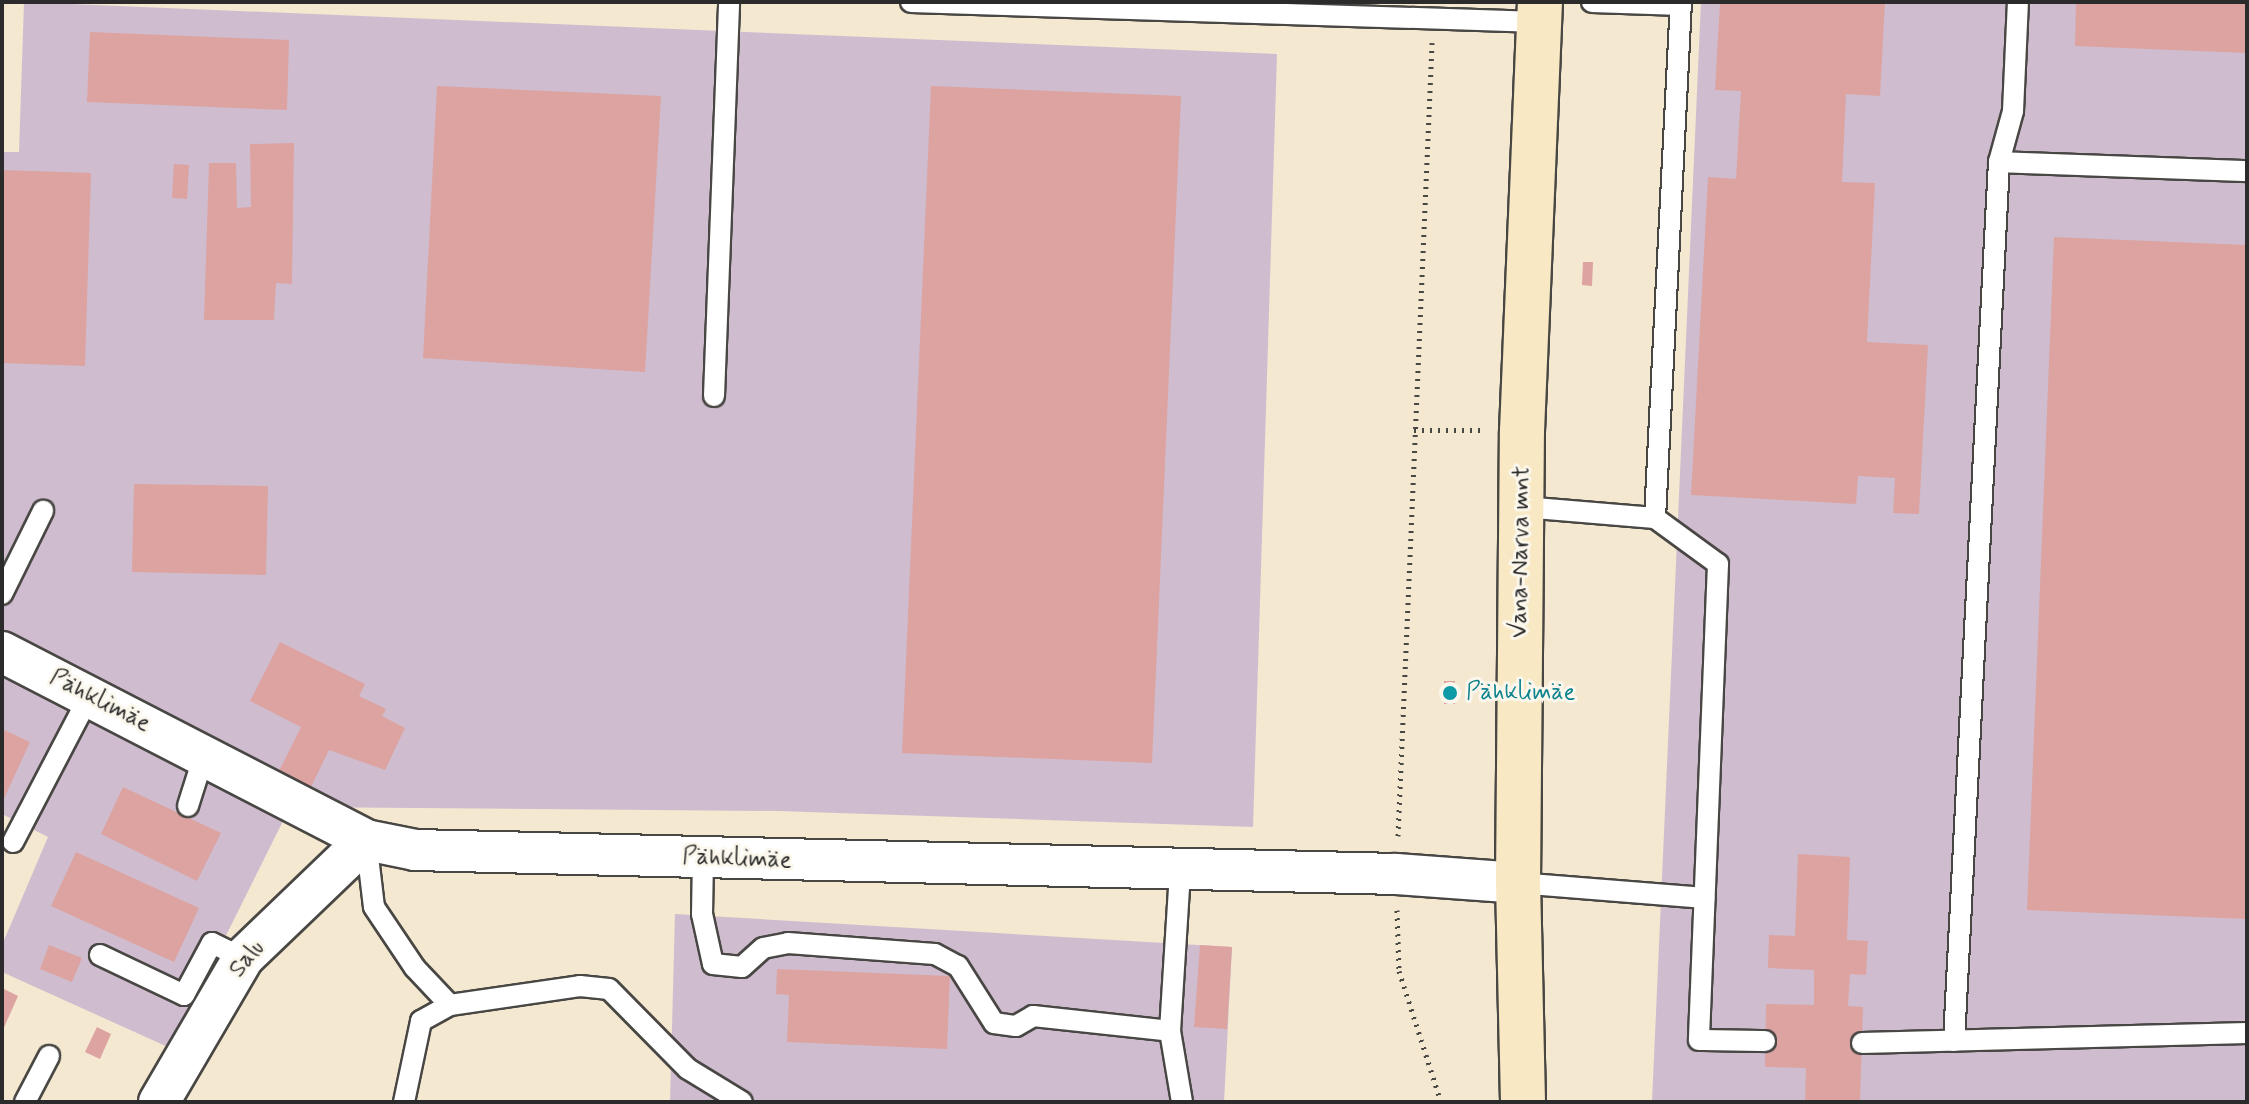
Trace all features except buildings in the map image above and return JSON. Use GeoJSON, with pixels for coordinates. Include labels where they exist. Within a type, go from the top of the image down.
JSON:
{"type":"FeatureCollection","features":[{"type":"Feature","properties":{"kind":"main road","name":"Vana-Narva mnt"},"geometry":{"type":"LineString","coordinates":[[1523,1102],[1518,883],[1523,507],[1540,12]]}},
{"type":"Feature","properties":{"kind":"street","name":"Pähklimäe"},"geometry":{"type":"LineString","coordinates":[[2,652],[366,840],[415,850],[1180,872],[1396,874],[1518,883]]}},
{"type":"Feature","properties":{"kind":"street","name":"Salu"},"geometry":{"type":"LineString","coordinates":[[159,1102],[243,958],[366,840]]}},
{"type":"Feature","properties":{"kind":"lane"},"geometry":{"type":"LineString","coordinates":[[714,396],[729,2]]}},
{"type":"Feature","properties":{"kind":"lane"},"geometry":{"type":"LineString","coordinates":[[911,2],[1434,16],[1540,12]]}},
{"type":"Feature","properties":{"kind":"lane"},"geometry":{"type":"LineString","coordinates":[[1592,2],[1681,4],[1655,518]]}},
{"type":"Feature","properties":{"kind":"lane"},"geometry":{"type":"LineString","coordinates":[[1954,1041],[1999,162],[2013,111],[2018,2]]}},
{"type":"Feature","properties":{"kind":"lane"},"geometry":{"type":"LineString","coordinates":[[1999,162],[2247,171]]}},
{"type":"Feature","properties":{"kind":"lane"},"geometry":{"type":"LineString","coordinates":[[1523,507],[1655,518],[1718,564],[1699,1040],[1765,1041]]}},
{"type":"Feature","properties":{"kind":"lane"},"geometry":{"type":"LineString","coordinates":[[2,594],[43,511]]}},
{"type":"Feature","properties":{"kind":"lane"},"geometry":{"type":"LineString","coordinates":[[13,842],[90,695]]}},
{"type":"Feature","properties":{"kind":"lane"},"geometry":{"type":"LineString","coordinates":[[188,806],[204,755]]}},
{"type":"Feature","properties":{"kind":"lane"},"geometry":{"type":"LineString","coordinates":[[366,840],[374,907],[415,968],[450,1005]]}},
{"type":"Feature","properties":{"kind":"lane"},"geometry":{"type":"LineString","coordinates":[[703,858],[702,914],[713,964],[742,967],[763,948],[788,943],[935,954],[958,966],[994,1023],[1016,1026],[1033,1016],[1170,1031]]}},
{"type":"Feature","properties":{"kind":"lane"},"geometry":{"type":"LineString","coordinates":[[1180,872],[1170,1031],[1182,1102]]}},
{"type":"Feature","properties":{"kind":"lane"},"geometry":{"type":"LineString","coordinates":[[1518,883],[1704,898]]}},
{"type":"Feature","properties":{"kind":"lane"},"geometry":{"type":"LineString","coordinates":[[100,955],[184,995],[212,943],[243,958]]}},
{"type":"Feature","properties":{"kind":"lane"},"geometry":{"type":"LineString","coordinates":[[404,1102],[421,1021],[450,1005],[580,986],[609,989],[688,1069],[742,1102]]}},
{"type":"Feature","properties":{"kind":"lane"},"geometry":{"type":"LineString","coordinates":[[1862,1043],[2247,1033]]}},
{"type":"Feature","properties":{"kind":"lane"},"geometry":{"type":"LineString","coordinates":[[25,1102],[49,1056]]}},
{"type":"Feature","properties":{"kind":"path"},"geometry":{"type":"LineString","coordinates":[[1434,16],[1396,874],[1399,971],[1441,1102]]}},
{"type":"Feature","properties":{"kind":"path"},"geometry":{"type":"LineString","coordinates":[[1414,430],[1498,430]]}},
{"type":"Feature","properties":{"kind":"shaded area"},"geometry":{"type":"Polygon","coordinates":[[[24,2],[1277,54],[1253,827],[778,811],[290,807],[170,1048],[2,972],[2,945],[48,837],[2,814],[2,152],[19,152],[24,2]]]}},
{"type":"Feature","properties":{"kind":"shaded area"},"geometry":{"type":"Polygon","coordinates":[[[1701,2],[2247,2],[2247,1102],[1652,1102],[1701,2]]]}},
{"type":"Feature","properties":{"kind":"shaded area"},"geometry":{"type":"Polygon","coordinates":[[[675,914],[1232,947],[1224,1102],[670,1102],[675,914]]]}},
{"type":"Feature","properties":{"kind":"place","name":"Pähklimäe"},"geometry":{"type":"Point","coordinates":[1450,693]}}]}
